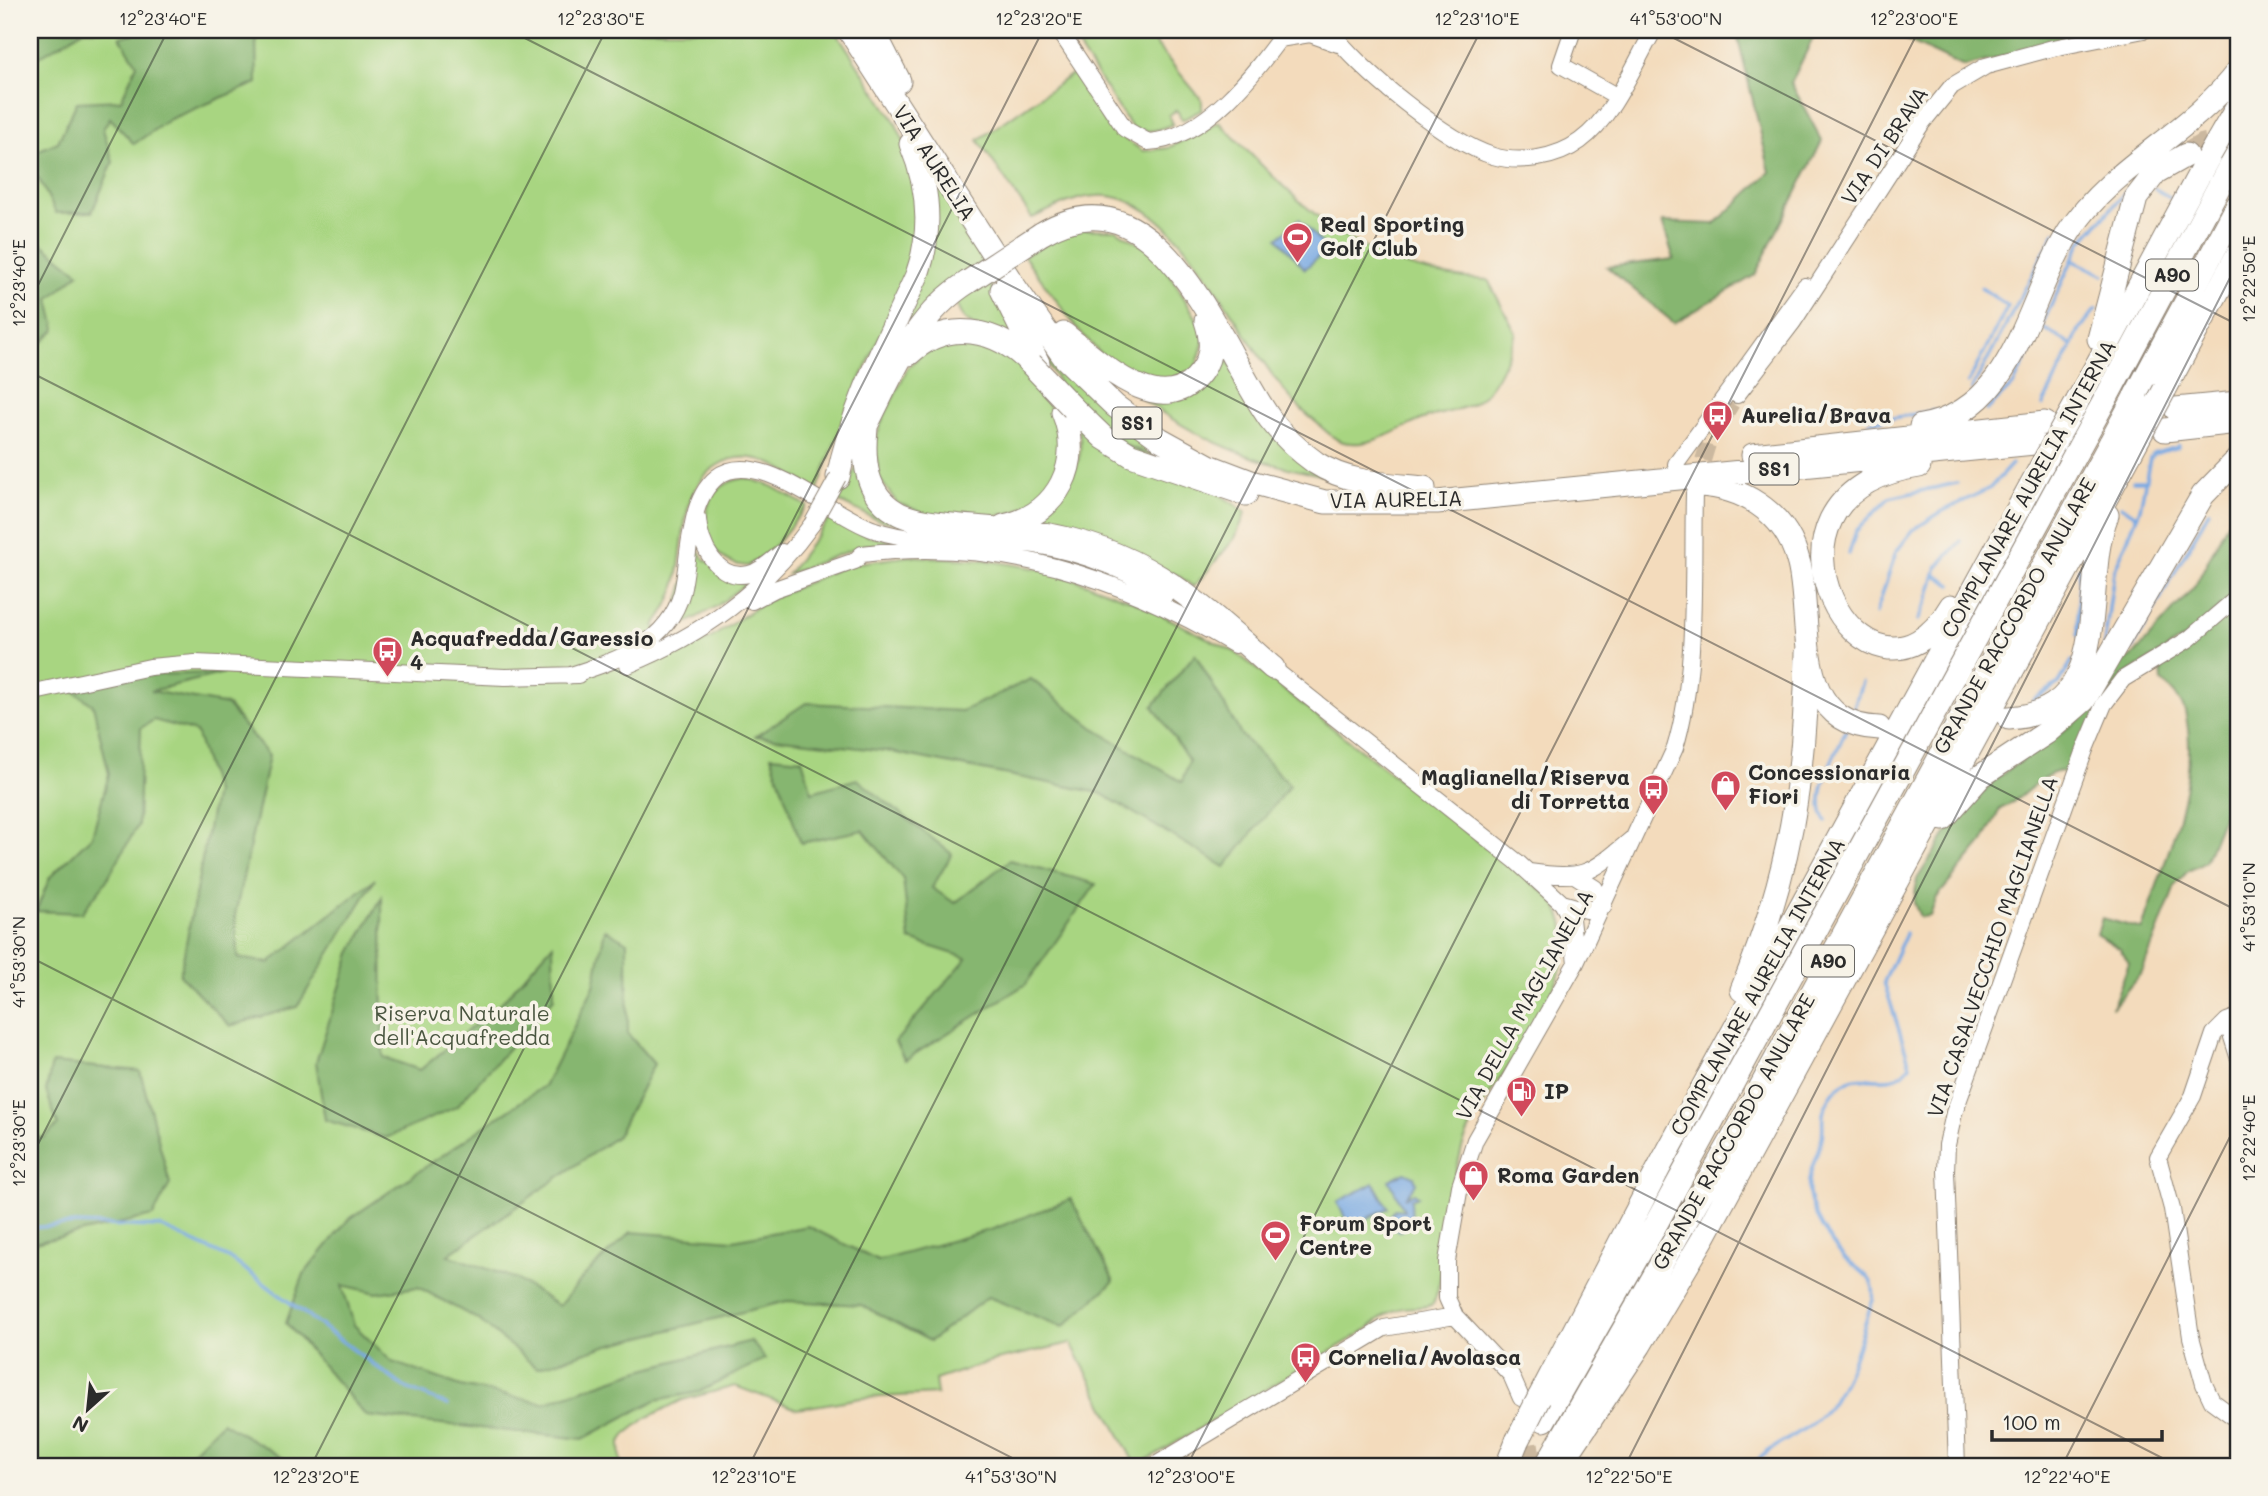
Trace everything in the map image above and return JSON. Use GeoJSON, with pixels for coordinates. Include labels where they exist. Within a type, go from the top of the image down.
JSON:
{"type":"FeatureCollection","features":[{"type":"Feature","properties":{"kind":"highway","name":"VIA AURELIA"},"geometry":{"type":"LineString","coordinates":[[860,31],[899,82],[1064,334],[1093,367],[1139,406],[1176,432],[1234,461],[1289,480],[1328,488],[1424,488],[1676,464],[1993,429],[2034,451]]}},
{"type":"Feature","properties":{"kind":"highway","name":"VIA AURELIA"},"geometry":{"type":"LineString","coordinates":[[860,31],[964,208],[1060,353],[1093,387],[1138,424],[1196,459],[1269,489],[1325,502],[1396,504],[1965,450],[2034,451]]}},
{"type":"Feature","properties":{"kind":"highway"},"geometry":{"type":"LineString","coordinates":[[838,477],[847,436],[860,399],[917,275],[927,230],[925,188],[915,155],[860,31]]}},
{"type":"Feature","properties":{"kind":"highway"},"geometry":{"type":"LineString","coordinates":[[1763,454],[1818,439],[1929,425],[1956,415],[1975,404],[2006,365],[2057,253],[2080,218],[2111,185],[2174,136],[2226,88],[2238,71]]}},
{"type":"Feature","properties":{"kind":"highway","name":"COMPLANARE AURELIA INTERNA"},"geometry":{"type":"LineString","coordinates":[[1535,1405],[2034,451],[2082,394],[2198,155],[2224,130],[2238,106]]}},
{"type":"Feature","properties":{"kind":"highway","name":"GRANDE RACCORDO ANULARE"},"geometry":{"type":"LineString","coordinates":[[1515,1458],[1535,1405],[1692,1158],[2238,151]]}},
{"type":"Feature","properties":{"kind":"highway"},"geometry":{"type":"LineString","coordinates":[[2082,394],[2136,198],[2156,172],[2198,155]]}},
{"type":"Feature","properties":{"kind":"highway","name":"GRANDE RACCORDO ANULARE"},"geometry":{"type":"LineString","coordinates":[[1551,1464],[1737,1130],[2238,205]]}},
{"type":"Feature","properties":{"kind":"highway"},"geometry":{"type":"LineString","coordinates":[[964,208],[1035,363],[1068,410],[1121,450],[1164,469],[1269,500],[1331,511],[1396,504]]}},
{"type":"Feature","properties":{"kind":"highway"},"geometry":{"type":"LineString","coordinates":[[838,477],[866,428],[888,377],[922,322],[962,285],[1041,234],[1067,222],[1089,219],[1130,227],[1165,250],[1270,419],[1293,445],[1317,463],[1346,477],[1424,488]]}},
{"type":"Feature","properties":{"kind":"highway"},"geometry":{"type":"LineString","coordinates":[[1551,1464],[1662,1308],[2127,461],[2170,399],[2211,303],[2238,254]]}},
{"type":"Feature","properties":{"kind":"highway"},"geometry":{"type":"LineString","coordinates":[[2211,303],[2238,272]]}},
{"type":"Feature","properties":{"kind":"highway"},"geometry":{"type":"LineString","coordinates":[[962,285],[952,299],[952,310],[964,329]]}},
{"type":"Feature","properties":{"kind":"highway"},"geometry":{"type":"LineString","coordinates":[[1064,334],[1133,385],[1154,392],[1173,390],[1196,379],[1209,358],[1211,338],[1198,302]]}},
{"type":"Feature","properties":{"kind":"highway"},"geometry":{"type":"LineString","coordinates":[[888,377],[927,338],[964,329],[1001,341],[1035,363]]}},
{"type":"Feature","properties":{"kind":"highway"},"geometry":{"type":"LineString","coordinates":[[2215,405],[2238,397]]}},
{"type":"Feature","properties":{"kind":"highway"},"geometry":{"type":"LineString","coordinates":[[2170,399],[2215,405],[2238,403]]}},
{"type":"Feature","properties":{"kind":"highway"},"geometry":{"type":"LineString","coordinates":[[1000,527],[1035,514],[1050,502],[1062,485],[1071,450],[1068,410]]}},
{"type":"Feature","properties":{"kind":"highway"},"geometry":{"type":"LineString","coordinates":[[2165,430],[2238,422]]}},
{"type":"Feature","properties":{"kind":"highway"},"geometry":{"type":"LineString","coordinates":[[866,428],[864,450],[870,484],[889,508],[919,520],[1000,527],[1091,545],[1158,574],[1198,602],[1273,668]]}},
{"type":"Feature","properties":{"kind":"highway"},"geometry":{"type":"LineString","coordinates":[[2034,451],[2005,514],[1946,614],[1931,632],[1904,646],[1876,645],[1856,635],[1840,617],[1825,583],[1822,547],[1832,520],[1849,498],[1875,480],[1899,470],[1983,455],[2034,451]]}},
{"type":"Feature","properties":{"kind":"highway"},"geometry":{"type":"LineString","coordinates":[[1809,1044],[1836,1011],[1944,816],[1981,776],[2046,733],[2084,700],[2203,495],[2238,459]]}},
{"type":"Feature","properties":{"kind":"highway"},"geometry":{"type":"LineString","coordinates":[[2010,718],[2033,713],[2053,702],[2068,690],[2083,669],[2091,639],[2097,546],[2127,461]]}},
{"type":"Feature","properties":{"kind":"highway"},"geometry":{"type":"LineString","coordinates":[[1583,488],[1618,490],[1712,486],[1729,489],[1759,505],[1788,535],[1799,562],[1807,653],[1801,777],[1781,883],[1741,992],[1686,1101],[1661,1164]]}},
{"type":"Feature","properties":{"kind":"highway"},"geometry":{"type":"LineString","coordinates":[[1807,653],[1815,682],[1831,708],[1871,727]]}},
{"type":"Feature","properties":{"kind":"street"},"geometry":{"type":"LineString","coordinates":[[1059,30],[1125,129],[1148,142],[1167,138],[1212,115],[1283,34],[1310,34],[1341,45]]}},
{"type":"Feature","properties":{"kind":"street"},"geometry":{"type":"LineString","coordinates":[[1329,30],[1362,66],[1435,122],[1471,146],[1504,158],[1541,157],[1572,146],[1596,126],[1654,30]]}},
{"type":"Feature","properties":{"kind":"street"},"geometry":{"type":"LineString","coordinates":[[1573,30],[1561,65],[1616,96]]}},
{"type":"Feature","properties":{"kind":"street","name":"VIA DI BRAVA"},"geometry":{"type":"LineString","coordinates":[[1737,396],[1793,322],[1922,123],[1959,80],[1986,66],[2053,48],[2144,30]]}},
{"type":"Feature","properties":{"kind":"street"},"geometry":{"type":"LineString","coordinates":[[1676,464],[1735,378],[1816,271],[1839,253]]}},
{"type":"Feature","properties":{"kind":"street"},"geometry":{"type":"LineString","coordinates":[[568,676],[637,650],[665,626],[682,592],[695,511],[701,497],[715,479],[726,472],[750,468],[770,474],[850,520],[885,533],[1019,543],[1074,554],[1126,573],[1166,593],[1273,668],[1529,872],[1562,903],[1571,919],[1576,963]]}},
{"type":"Feature","properties":{"kind":"street"},"geometry":{"type":"LineString","coordinates":[[707,626],[765,581],[812,524],[838,477]]}},
{"type":"Feature","properties":{"kind":"street","name":"VIA DELLA MAGLIANELLA"},"geometry":{"type":"LineString","coordinates":[[1535,1405],[1503,1365],[1455,1316],[1447,1298],[1446,1276],[1460,1186],[1473,1146],[1576,963],[1675,748],[1686,706],[1694,492]]}},
{"type":"Feature","properties":{"kind":"street"},"geometry":{"type":"LineString","coordinates":[[701,497],[698,519],[703,547],[715,562],[738,574],[748,574],[766,565],[812,524]]}},
{"type":"Feature","properties":{"kind":"street"},"geometry":{"type":"LineString","coordinates":[[30,693],[150,667],[195,663],[505,677],[568,676],[627,665],[775,589],[855,561],[862,554],[967,551],[1025,559],[1107,581],[1162,604],[1273,668]]}},
{"type":"Feature","properties":{"kind":"street","name":"VIA CASALVECCHIO MAGLIANELLA"},"geometry":{"type":"LineString","coordinates":[[1957,1466],[1946,1171],[1954,1113],[2104,704],[2136,669],[2189,639],[2238,597]]}},
{"type":"Feature","properties":{"kind":"street"},"geometry":{"type":"LineString","coordinates":[[1529,872],[1576,876],[1596,869],[1637,835]]}},
{"type":"Feature","properties":{"kind":"street"},"geometry":{"type":"LineString","coordinates":[[1562,903],[1586,910],[1603,907],[1595,888],[1576,876]]}},
{"type":"Feature","properties":{"kind":"street"},"geometry":{"type":"LineString","coordinates":[[2233,1019],[2238,1055]]}},
{"type":"Feature","properties":{"kind":"street"},"geometry":{"type":"LineString","coordinates":[[2233,1019],[2214,1034],[2193,1096],[2158,1157],[2172,1209],[2191,1337],[2204,1384],[2212,1401],[2238,1420]]}},
{"type":"Feature","properties":{"kind":"street"},"geometry":{"type":"LineString","coordinates":[[1154,1466],[1384,1328],[1455,1316]]}},
{"type":"Feature","properties":{"kind":"green space","name":"Riserva Naturale dell'Acquafredda"},"geometry":{"type":"Polygon","coordinates":[[[30,30],[835,30],[894,120],[915,168],[917,253],[847,410],[817,491],[782,469],[757,459],[731,459],[705,475],[690,502],[674,589],[654,626],[682,653],[711,638],[764,602],[849,564],[910,556],[985,560],[1052,571],[1136,602],[1235,652],[1549,896],[1564,925],[1564,956],[1554,989],[1536,1023],[1474,1120],[1462,1148],[1448,1207],[1440,1276],[1433,1304],[1398,1309],[1388,1314],[1365,1331],[1136,1466],[1071,1343],[992,1361],[935,1380],[937,1394],[861,1398],[797,1409],[735,1386],[682,1400],[646,1418],[627,1433],[620,1443],[621,1466],[30,1466],[30,30]]]}},
{"type":"Feature","properties":{"kind":"green space"},"geometry":{"type":"Polygon","coordinates":[[[30,30],[84,30],[30,62],[30,30]]]}},
{"type":"Feature","properties":{"kind":"green space"},"geometry":{"type":"Polygon","coordinates":[[[149,30],[240,30],[256,37],[257,83],[170,119],[134,144],[110,118],[103,129],[113,162],[92,212],[56,213],[39,179],[30,174],[30,154],[58,142],[77,102],[121,100],[137,64],[120,37],[149,30]]]}},
{"type":"Feature","properties":{"kind":"green space"},"geometry":{"type":"Polygon","coordinates":[[[1067,30],[1144,30],[1202,100],[1202,110],[1182,120],[1177,110],[1169,115],[1173,124],[1158,129],[1143,131],[1132,128],[1067,30]]]}},
{"type":"Feature","properties":{"kind":"green space"},"geometry":{"type":"Polygon","coordinates":[[[1736,30],[1817,30],[1791,83],[1822,141],[1755,275],[1674,323],[1607,267],[1674,259],[1662,222],[1715,224],[1770,172],[1736,30]]]}},
{"type":"Feature","properties":{"kind":"green space"},"geometry":{"type":"Polygon","coordinates":[[[1886,30],[2107,30],[1964,67],[1886,30]]]}},
{"type":"Feature","properties":{"kind":"green space","name":"Real Sporting Golf Club"},"geometry":{"type":"Polygon","coordinates":[[[1074,73],[1109,128],[1143,151],[1168,148],[1219,122],[1307,208],[1337,231],[1369,250],[1443,275],[1488,280],[1516,333],[1494,382],[1480,398],[1467,406],[1426,418],[1384,437],[1361,443],[1340,441],[1311,418],[1287,393],[1213,285],[1187,250],[1160,221],[1130,202],[1097,196],[1071,201],[1032,218],[978,140],[1074,73]]]}},
{"type":"Feature","properties":{"kind":"green space"},"geometry":{"type":"Polygon","coordinates":[[[929,169],[969,230],[983,260],[896,346],[929,169]]]}},
{"type":"Feature","properties":{"kind":"green space"},"geometry":{"type":"Polygon","coordinates":[[[1072,229],[1116,230],[1158,255],[1206,334],[1195,371],[1160,387],[1104,358],[1076,327],[1024,256],[1072,229]]]}},
{"type":"Feature","properties":{"kind":"green space"},"geometry":{"type":"Polygon","coordinates":[[[30,230],[36,239],[79,273],[49,299],[56,329],[30,354],[30,230]]]}},
{"type":"Feature","properties":{"kind":"green space"},"geometry":{"type":"Polygon","coordinates":[[[989,281],[1020,344],[971,324],[959,310],[957,300],[989,281]]]}},
{"type":"Feature","properties":{"kind":"green space"},"geometry":{"type":"Polygon","coordinates":[[[1027,324],[1201,474],[1125,445],[1059,384],[1027,324]]]}},
{"type":"Feature","properties":{"kind":"green space"},"geometry":{"type":"Polygon","coordinates":[[[951,341],[982,343],[1018,363],[1055,414],[1060,427],[1059,469],[1038,499],[1015,512],[995,516],[927,514],[897,503],[879,478],[875,442],[881,423],[908,367],[921,355],[951,341]]]}},
{"type":"Feature","properties":{"kind":"green space"},"geometry":{"type":"Polygon","coordinates":[[[1221,353],[1322,475],[1274,464],[1227,447],[1182,425],[1141,397],[1157,400],[1221,353]]]}},
{"type":"Feature","properties":{"kind":"green space"},"geometry":{"type":"Polygon","coordinates":[[[1077,420],[1219,494],[1246,512],[1235,538],[1194,587],[1177,575],[1033,524],[1064,488],[1077,466],[1080,438],[1077,420]]]}},
{"type":"Feature","properties":{"kind":"green space"},"geometry":{"type":"Polygon","coordinates":[[[859,463],[906,524],[878,520],[838,501],[859,463]]]}},
{"type":"Feature","properties":{"kind":"green space"},"geometry":{"type":"Polygon","coordinates":[[[747,478],[771,486],[807,506],[773,548],[748,566],[730,562],[717,552],[708,538],[706,522],[708,507],[715,493],[728,483],[747,478]]]}},
{"type":"Feature","properties":{"kind":"green space"},"geometry":{"type":"Polygon","coordinates":[[[2238,502],[2238,590],[2195,631],[2121,678],[2068,776],[2061,771],[2052,773],[2000,809],[1983,842],[1937,897],[1930,916],[1920,917],[1914,903],[1917,879],[1946,834],[1994,780],[2080,719],[2116,666],[2132,657],[2195,586],[2238,502]]]}},
{"type":"Feature","properties":{"kind":"green space"},"geometry":{"type":"Polygon","coordinates":[[[829,519],[868,536],[905,544],[864,545],[788,574],[829,519]]]}},
{"type":"Feature","properties":{"kind":"green space"},"geometry":{"type":"Polygon","coordinates":[[[697,549],[705,560],[749,581],[717,606],[669,633],[694,550],[697,549]]]}},
{"type":"Feature","properties":{"kind":"green space"},"geometry":{"type":"Polygon","coordinates":[[[2238,605],[2238,779],[2205,862],[2187,872],[2176,884],[2142,972],[2112,1008],[2129,963],[2120,949],[2097,934],[2102,918],[2142,929],[2177,824],[2188,770],[2189,743],[2185,711],[2177,697],[2162,681],[2161,666],[2166,658],[2238,605]]]}},
{"type":"Feature","properties":{"kind":"green space"},"geometry":{"type":"Polygon","coordinates":[[[1195,654],[1242,736],[1290,785],[1225,867],[1100,793],[886,751],[756,736],[806,703],[962,711],[1031,679],[1098,731],[1182,782],[1189,761],[1153,706],[1195,654]]]}},
{"type":"Feature","properties":{"kind":"green space"},"geometry":{"type":"Polygon","coordinates":[[[224,673],[151,691],[227,705],[269,756],[235,915],[238,958],[269,963],[375,879],[297,1007],[230,1026],[180,975],[215,792],[196,732],[154,720],[141,728],[138,825],[105,883],[81,913],[36,911],[50,877],[92,836],[109,774],[93,705],[72,690],[139,675],[224,673]]]}},
{"type":"Feature","properties":{"kind":"green space"},"geometry":{"type":"Polygon","coordinates":[[[771,756],[802,759],[812,792],[857,779],[952,854],[932,888],[955,903],[1010,860],[1096,884],[1026,984],[905,1060],[895,1042],[967,958],[910,940],[903,879],[863,830],[801,843],[771,756]]]}},
{"type":"Feature","properties":{"kind":"green space"},"geometry":{"type":"Polygon","coordinates":[[[382,897],[383,1057],[420,1070],[501,1003],[553,944],[554,998],[456,1107],[386,1138],[325,1120],[316,1062],[351,953],[382,897]]]}},
{"type":"Feature","properties":{"kind":"green space"},"geometry":{"type":"Polygon","coordinates":[[[605,929],[627,942],[628,1034],[654,1064],[617,1136],[448,1255],[516,1279],[559,1306],[583,1277],[631,1232],[733,1240],[808,1226],[878,1261],[993,1229],[1071,1199],[1114,1281],[1063,1327],[988,1297],[930,1341],[861,1305],[787,1301],[605,1346],[537,1368],[479,1320],[418,1287],[377,1293],[342,1285],[354,1325],[392,1362],[461,1386],[543,1403],[637,1371],[751,1341],[765,1359],[699,1392],[656,1400],[583,1439],[366,1416],[286,1323],[304,1274],[348,1220],[545,1085],[594,986],[605,929]]]}},
{"type":"Feature","properties":{"kind":"green space"},"geometry":{"type":"Polygon","coordinates":[[[52,1063],[140,1071],[170,1184],[153,1216],[30,1244],[30,1136],[43,1138],[58,1125],[46,1091],[52,1063]]]}},
{"type":"Feature","properties":{"kind":"green space"},"geometry":{"type":"Polygon","coordinates":[[[222,1422],[294,1466],[194,1466],[185,1459],[222,1422]]]}},
{"type":"Feature","properties":{"kind":"water"},"geometry":{"type":"Polygon","coordinates":[[[1299,219],[1327,249],[1305,269],[1278,238],[1299,219]]]}},
{"type":"Feature","properties":{"kind":"water"},"geometry":{"type":"Polygon","coordinates":[[[1405,1172],[1414,1176],[1416,1183],[1405,1198],[1414,1193],[1418,1196],[1411,1199],[1412,1224],[1400,1231],[1392,1227],[1389,1218],[1395,1209],[1404,1210],[1389,1180],[1405,1172]]]}},
{"type":"Feature","properties":{"kind":"water"},"geometry":{"type":"Polygon","coordinates":[[[1374,1183],[1388,1208],[1350,1227],[1337,1202],[1374,1183]]]}},
{"type":"Feature","properties":{"kind":"waterway"},"geometry":{"type":"LineString","coordinates":[[2155,189],[2171,198]]}},
{"type":"Feature","properties":{"kind":"waterway"},"geometry":{"type":"LineString","coordinates":[[1987,410],[2014,384],[2081,242],[2128,190]]}},
{"type":"Feature","properties":{"kind":"waterway"},"geometry":{"type":"LineString","coordinates":[[1972,389],[2055,232]]}},
{"type":"Feature","properties":{"kind":"waterway"},"geometry":{"type":"LineString","coordinates":[[2072,260],[2104,275]]}},
{"type":"Feature","properties":{"kind":"waterway"},"geometry":{"type":"LineString","coordinates":[[1981,288],[2008,306]]}},
{"type":"Feature","properties":{"kind":"waterway"},"geometry":{"type":"LineString","coordinates":[[1968,383],[2008,306]]}},
{"type":"Feature","properties":{"kind":"waterway"},"geometry":{"type":"LineString","coordinates":[[2043,405],[2080,329],[2096,309]]}},
{"type":"Feature","properties":{"kind":"waterway"},"geometry":{"type":"LineString","coordinates":[[2040,326],[2072,345]]}},
{"type":"Feature","properties":{"kind":"waterway"},"geometry":{"type":"LineString","coordinates":[[1869,422],[1933,411]]}},
{"type":"Feature","properties":{"kind":"waterway"},"geometry":{"type":"LineString","coordinates":[[2104,645],[2114,572],[2140,509],[2150,458],[2153,454],[2178,445]]}},
{"type":"Feature","properties":{"kind":"waterway"},"geometry":{"type":"LineString","coordinates":[[1876,613],[1896,552],[1913,530],[1941,512],[1990,488],[2012,464]]}},
{"type":"Feature","properties":{"kind":"waterway"},"geometry":{"type":"LineString","coordinates":[[2133,481],[2144,481]]}},
{"type":"Feature","properties":{"kind":"waterway"},"geometry":{"type":"LineString","coordinates":[[1849,554],[1856,531],[1889,498],[1957,483]]}},
{"type":"Feature","properties":{"kind":"waterway"},"geometry":{"type":"LineString","coordinates":[[2121,506],[2136,516]]}},
{"type":"Feature","properties":{"kind":"waterway"},"geometry":{"type":"LineString","coordinates":[[2132,649],[2209,511]]}},
{"type":"Feature","properties":{"kind":"waterway"},"geometry":{"type":"LineString","coordinates":[[1918,620],[1927,602],[1937,567],[1961,541]]}},
{"type":"Feature","properties":{"kind":"waterway"},"geometry":{"type":"LineString","coordinates":[[2078,636],[2079,568]]}},
{"type":"Feature","properties":{"kind":"waterway"},"geometry":{"type":"LineString","coordinates":[[1936,575],[1952,585]]}},
{"type":"Feature","properties":{"kind":"waterway"},"geometry":{"type":"LineString","coordinates":[[2033,700],[2059,683],[2072,661]]}},
{"type":"Feature","properties":{"kind":"waterway"},"geometry":{"type":"LineString","coordinates":[[1852,713],[1862,682]]}},
{"type":"Feature","properties":{"kind":"waterway"},"geometry":{"type":"LineString","coordinates":[[1826,821],[1821,799],[1823,787],[1846,729]]}},
{"type":"Feature","properties":{"kind":"waterway"},"geometry":{"type":"LineString","coordinates":[[1752,1466],[1767,1452],[1810,1425],[1829,1406],[1852,1363],[1873,1300],[1869,1279],[1842,1255],[1822,1227],[1811,1202],[1809,1187],[1822,1137],[1824,1110],[1833,1093],[1844,1083],[1856,1079],[1891,1078],[1901,1075],[1910,1065],[1884,982],[1906,933]]}},
{"type":"Feature","properties":{"kind":"waterway"},"geometry":{"type":"LineString","coordinates":[[30,1228],[75,1224],[161,1227],[231,1259],[404,1387],[448,1405]]}},
{"type":"Feature","properties":{"kind":"tunnel"},"geometry":{"type":"LineString","coordinates":[[2186,155],[2203,145],[2238,139]]}},
{"type":"Feature","properties":{"kind":"tunnel"},"geometry":{"type":"LineString","coordinates":[[1696,483],[1709,441],[1737,395]]}},
{"type":"Feature","properties":{"kind":"tunnel"},"geometry":{"type":"LineString","coordinates":[[1527,1420],[1534,1466]]}},
{"type":"Feature","properties":{"kind":"place","name":"Real Sporting Golf Club"},"geometry":{"type":"Point","coordinates":[1297,264]}},
{"type":"Feature","properties":{"kind":"place","name":"Aurelia/Brava"},"geometry":{"type":"Point","coordinates":[1718,443]}},
{"type":"Feature","properties":{"kind":"place","name":"Acquafredda/Garessio 4"},"geometry":{"type":"Point","coordinates":[387,678]}},
{"type":"Feature","properties":{"kind":"place","name":"Concessionaria Fiori"},"geometry":{"type":"Point","coordinates":[1725,812]}},
{"type":"Feature","properties":{"kind":"place","name":"Maglianella/Riserva di Torretta"},"geometry":{"type":"Point","coordinates":[1653,817]}},
{"type":"Feature","properties":{"kind":"place","name":"IP"},"geometry":{"type":"Point","coordinates":[1521,1119]}},
{"type":"Feature","properties":{"kind":"place","name":"Roma Garden"},"geometry":{"type":"Point","coordinates":[1474,1203]}},
{"type":"Feature","properties":{"kind":"place","name":"Forum Sport Centre"},"geometry":{"type":"Point","coordinates":[1276,1263]}},
{"type":"Feature","properties":{"kind":"place","name":"Cornelia/Avolasca"},"geometry":{"type":"Point","coordinates":[1305,1385]}}]}
